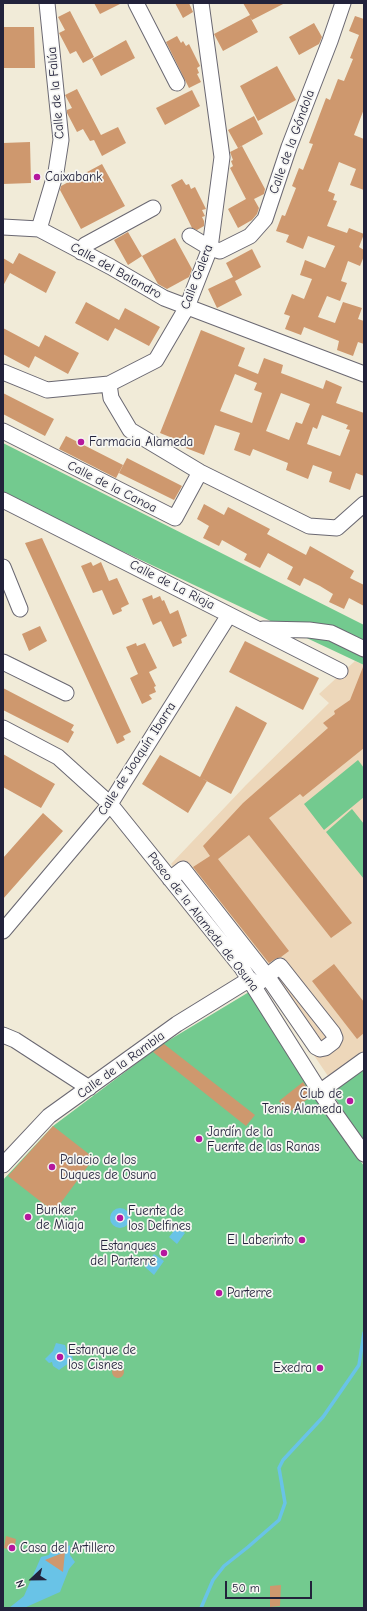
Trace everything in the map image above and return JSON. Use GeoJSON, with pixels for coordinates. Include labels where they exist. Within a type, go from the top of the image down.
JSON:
{"type":"FeatureCollection","features":[{"type":"Feature","properties":{"kind":"street","name":"Calle de la Falúa"},"geometry":{"type":"LineString","coordinates":[[39,229],[56,172],[61,140],[47,3]]}},
{"type":"Feature","properties":{"kind":"street"},"geometry":{"type":"LineString","coordinates":[[136,3],[177,84]]}},
{"type":"Feature","properties":{"kind":"street","name":"Calle Galera"},"geometry":{"type":"LineString","coordinates":[[3,372],[47,390],[109,384],[156,360],[187,307],[210,248],[222,157],[201,3]]}},
{"type":"Feature","properties":{"kind":"street","name":"Calle de la Góndola"},"geometry":{"type":"LineString","coordinates":[[210,248],[220,251],[250,236],[265,219],[289,147],[343,3]]}},
{"type":"Feature","properties":{"kind":"street"},"geometry":{"type":"LineString","coordinates":[[81,252],[85,246],[153,208]]}},
{"type":"Feature","properties":{"kind":"street","name":"Calle del Balandro"},"geometry":{"type":"LineString","coordinates":[[3,227],[39,229],[164,298],[364,374]]}},
{"type":"Feature","properties":{"kind":"street"},"geometry":{"type":"LineString","coordinates":[[190,236],[210,248]]}},
{"type":"Feature","properties":{"kind":"street"},"geometry":{"type":"LineString","coordinates":[[109,384],[111,398],[130,430],[200,472],[310,526],[337,528],[364,504]]}},
{"type":"Feature","properties":{"kind":"street","name":"Calle de la Canoa"},"geometry":{"type":"LineString","coordinates":[[3,431],[175,518],[200,472]]}},
{"type":"Feature","properties":{"kind":"street","name":"Calle de La Rioja"},"geometry":{"type":"LineString","coordinates":[[3,500],[229,615],[260,629],[340,671]]}},
{"type":"Feature","properties":{"kind":"street"},"geometry":{"type":"LineString","coordinates":[[3,567],[20,609]]}},
{"type":"Feature","properties":{"kind":"street","name":"Calle de Joaquín Ibarra"},"geometry":{"type":"LineString","coordinates":[[3,931],[110,804],[229,615]]}},
{"type":"Feature","properties":{"kind":"street"},"geometry":{"type":"LineString","coordinates":[[260,629],[331,632],[364,649]]}},
{"type":"Feature","properties":{"kind":"street"},"geometry":{"type":"LineString","coordinates":[[3,662],[66,693]]}},
{"type":"Feature","properties":{"kind":"street","name":"Paseo de la Alameda de Osuna"},"geometry":{"type":"LineString","coordinates":[[3,728],[58,757],[110,804],[252,982],[321,1091],[364,1154]]}},
{"type":"Feature","properties":{"kind":"street"},"geometry":{"type":"LineString","coordinates":[[170,879],[183,869],[267,976]]}},
{"type":"Feature","properties":{"kind":"street","name":"Calle de la Rambla"},"geometry":{"type":"LineString","coordinates":[[3,1165],[49,1116],[177,1024],[252,982],[267,976],[280,966],[333,1033],[335,1038],[333,1042],[325,1048],[320,1049],[316,1047],[267,976]]}},
{"type":"Feature","properties":{"kind":"street"},"geometry":{"type":"LineString","coordinates":[[3,1035],[15,1040],[89,1088]]}},
{"type":"Feature","properties":{"kind":"street"},"geometry":{"type":"LineString","coordinates":[[321,1091],[364,1060]]}},
{"type":"Feature","properties":{"kind":"shaded area"},"geometry":{"type":"Polygon","coordinates":[[[355,661],[364,665],[364,1054],[330,1079],[263,980],[171,864],[246,785],[329,703],[319,694],[355,661]]]}},
{"type":"Feature","properties":{"kind":"green space"},"geometry":{"type":"Polygon","coordinates":[[[3,443],[364,625],[364,665],[3,495],[3,443]]]}},
{"type":"Feature","properties":{"kind":"green space"},"geometry":{"type":"Polygon","coordinates":[[[358,760],[364,768],[364,797],[324,830],[304,804],[358,760]]]}},
{"type":"Feature","properties":{"kind":"green space"},"geometry":{"type":"Polygon","coordinates":[[[352,809],[364,824],[364,879],[326,832],[352,809]]]}},
{"type":"Feature","properties":{"kind":"green space"},"geometry":{"type":"Polygon","coordinates":[[[249,992],[313,1094],[364,1166],[364,1608],[3,1608],[3,1180],[53,1126],[161,1045],[249,992]]]}},
{"type":"Feature","properties":{"kind":"green space","name":"Club de Tenis Alameda"},"geometry":{"type":"Polygon","coordinates":[[[364,1065],[364,1140],[344,1113],[330,1089],[364,1065]]]}},
{"type":"Feature","properties":{"kind":"water","name":"Fuente de los Delfines"},"geometry":{"type":"Polygon","coordinates":[[[120,1208],[127,1211],[130,1218],[127,1225],[120,1228],[113,1225],[110,1218],[113,1211],[120,1208]]]}},
{"type":"Feature","properties":{"kind":"water"},"geometry":{"type":"Polygon","coordinates":[[[177,1227],[185,1233],[177,1244],[169,1237],[177,1227]]]}},
{"type":"Feature","properties":{"kind":"water"},"geometry":{"type":"Polygon","coordinates":[[[154,1254],[164,1261],[154,1275],[145,1267],[154,1254]]]}},
{"type":"Feature","properties":{"kind":"water","name":"Estanque de los Cisnes"},"geometry":{"type":"Polygon","coordinates":[[[56,1343],[65,1345],[67,1352],[72,1355],[73,1360],[59,1370],[53,1366],[52,1362],[49,1363],[45,1359],[53,1351],[56,1343]]]}},
{"type":"Feature","properties":{"kind":"water"},"geometry":{"type":"Polygon","coordinates":[[[70,1545],[70,1555],[75,1562],[69,1569],[60,1592],[24,1608],[9,1608],[24,1596],[41,1557],[49,1555],[52,1548],[59,1551],[70,1545]]]}},
{"type":"Feature","properties":{"kind":"building"},"geometry":{"type":"Polygon","coordinates":[[[94,3],[122,3],[100,14],[94,3]]]}},
{"type":"Feature","properties":{"kind":"building"},"geometry":{"type":"Polygon","coordinates":[[[175,3],[189,3],[193,12],[183,18],[175,3]]]}},
{"type":"Feature","properties":{"kind":"building"},"geometry":{"type":"Polygon","coordinates":[[[243,3],[285,3],[252,20],[250,17],[258,32],[223,51],[214,34],[250,15],[243,3]]]}},
{"type":"Feature","properties":{"kind":"building"},"geometry":{"type":"Polygon","coordinates":[[[70,11],[94,57],[83,63],[76,51],[70,54],[59,33],[65,30],[58,17],[70,11]]]}},
{"type":"Feature","properties":{"kind":"building"},"geometry":{"type":"Polygon","coordinates":[[[355,16],[364,19],[364,109],[354,135],[364,139],[364,190],[350,185],[356,169],[339,162],[328,191],[335,194],[333,200],[337,201],[327,226],[347,233],[349,228],[364,234],[359,247],[364,250],[364,256],[360,266],[348,261],[341,281],[347,283],[340,301],[327,296],[318,317],[335,323],[343,302],[362,308],[358,319],[364,321],[364,344],[358,342],[353,356],[337,350],[339,341],[304,327],[301,335],[285,329],[290,316],[284,314],[292,294],[304,299],[312,279],[300,275],[305,260],[325,268],[335,246],[308,236],[303,249],[286,242],[289,235],[276,231],[282,215],[285,216],[296,188],[292,186],[299,168],[303,170],[313,144],[309,143],[326,98],[330,100],[338,79],[344,81],[353,59],[350,58],[359,35],[349,31],[355,16]]]}},
{"type":"Feature","properties":{"kind":"building"},"geometry":{"type":"Polygon","coordinates":[[[314,23],[322,37],[319,44],[299,55],[289,37],[314,23]]]}},
{"type":"Feature","properties":{"kind":"building"},"geometry":{"type":"Polygon","coordinates":[[[3,27],[34,27],[35,68],[3,68],[3,27]]]}},
{"type":"Feature","properties":{"kind":"building"},"geometry":{"type":"Polygon","coordinates":[[[177,36],[181,43],[183,41],[186,46],[189,44],[200,66],[197,68],[199,73],[197,74],[201,82],[189,88],[166,42],[177,36]]]}},
{"type":"Feature","properties":{"kind":"building"},"geometry":{"type":"Polygon","coordinates":[[[126,40],[135,58],[101,76],[92,59],[126,40]]]}},
{"type":"Feature","properties":{"kind":"building"},"geometry":{"type":"Polygon","coordinates":[[[277,66],[296,100],[258,121],[240,86],[277,66]]]}},
{"type":"Feature","properties":{"kind":"building"},"geometry":{"type":"Polygon","coordinates":[[[77,89],[101,135],[118,127],[126,143],[102,156],[94,140],[90,141],[83,129],[77,132],[67,113],[67,110],[72,108],[65,95],[77,89]]]}},
{"type":"Feature","properties":{"kind":"building"},"geometry":{"type":"Polygon","coordinates":[[[192,90],[200,106],[165,125],[156,108],[192,90]]]}},
{"type":"Feature","properties":{"kind":"building"},"geometry":{"type":"Polygon","coordinates":[[[254,116],[263,134],[238,148],[228,130],[254,116]]]}},
{"type":"Feature","properties":{"kind":"building"},"geometry":{"type":"Polygon","coordinates":[[[30,142],[31,183],[3,184],[3,143],[30,142]]]}},
{"type":"Feature","properties":{"kind":"building"},"geometry":{"type":"Polygon","coordinates":[[[242,146],[265,189],[264,194],[254,199],[259,208],[257,214],[252,220],[238,228],[228,209],[246,199],[230,168],[233,166],[231,161],[233,160],[230,152],[242,146]]]}},
{"type":"Feature","properties":{"kind":"building"},"geometry":{"type":"Polygon","coordinates":[[[102,164],[125,206],[81,229],[60,190],[61,186],[102,164]]]}},
{"type":"Feature","properties":{"kind":"building"},"geometry":{"type":"Polygon","coordinates":[[[182,179],[186,185],[189,184],[191,189],[195,187],[206,209],[202,210],[205,216],[202,217],[204,226],[197,230],[192,228],[171,185],[182,179]]]}},
{"type":"Feature","properties":{"kind":"building"},"geometry":{"type":"Polygon","coordinates":[[[128,232],[142,256],[128,265],[114,240],[128,232]]]}},
{"type":"Feature","properties":{"kind":"building"},"geometry":{"type":"Polygon","coordinates":[[[175,238],[192,269],[189,277],[167,289],[158,284],[142,256],[175,238]]]}},
{"type":"Feature","properties":{"kind":"building"},"geometry":{"type":"Polygon","coordinates":[[[252,249],[261,267],[235,281],[226,263],[252,249]]]}},
{"type":"Feature","properties":{"kind":"building"},"geometry":{"type":"Polygon","coordinates":[[[19,253],[56,272],[46,293],[10,273],[3,286],[3,258],[13,264],[19,253]]]}},
{"type":"Feature","properties":{"kind":"building"},"geometry":{"type":"Polygon","coordinates":[[[233,277],[242,295],[217,308],[208,289],[233,277]]]}},
{"type":"Feature","properties":{"kind":"building"},"geometry":{"type":"Polygon","coordinates":[[[86,302],[119,320],[125,308],[160,327],[149,346],[115,328],[108,341],[75,323],[86,302]]]}},
{"type":"Feature","properties":{"kind":"building"},"geometry":{"type":"Polygon","coordinates":[[[3,328],[39,347],[45,335],[79,353],[68,374],[35,356],[29,368],[3,354],[3,328]]]}},
{"type":"Feature","properties":{"kind":"building"},"geometry":{"type":"Polygon","coordinates":[[[201,330],[245,348],[238,366],[258,374],[264,358],[283,365],[281,373],[323,389],[326,380],[342,387],[336,403],[364,413],[364,476],[356,473],[350,490],[329,482],[332,472],[313,465],[308,479],[286,470],[288,463],[253,449],[250,456],[234,450],[240,433],[215,425],[204,455],[178,445],[180,441],[160,433],[201,330]],[[235,374],[220,411],[252,423],[262,393],[254,390],[257,383],[235,374]],[[281,393],[266,431],[289,440],[296,422],[302,424],[310,404],[281,393]],[[322,415],[317,429],[313,427],[307,444],[340,456],[350,430],[346,429],[348,425],[322,415]]]}},
{"type":"Feature","properties":{"kind":"building"},"geometry":{"type":"Polygon","coordinates":[[[3,393],[54,419],[45,436],[3,414],[3,393]]]}},
{"type":"Feature","properties":{"kind":"building"},"geometry":{"type":"Polygon","coordinates":[[[66,436],[123,465],[116,478],[59,449],[66,436]]]}},
{"type":"Feature","properties":{"kind":"building"},"geometry":{"type":"Polygon","coordinates":[[[127,458],[182,486],[174,500],[119,473],[127,458]]]}},
{"type":"Feature","properties":{"kind":"building"},"geometry":{"type":"Polygon","coordinates":[[[204,504],[224,515],[228,507],[270,529],[267,534],[306,555],[310,546],[354,571],[350,578],[364,585],[364,606],[349,598],[344,609],[329,602],[333,594],[320,586],[304,578],[300,586],[287,579],[293,567],[268,553],[260,568],[244,560],[247,554],[222,540],[219,546],[203,538],[209,526],[197,519],[204,504]]]}},
{"type":"Feature","properties":{"kind":"building"},"geometry":{"type":"Polygon","coordinates":[[[42,538],[131,732],[123,736],[125,740],[117,744],[25,543],[42,538]]]}},
{"type":"Feature","properties":{"kind":"building"},"geometry":{"type":"Polygon","coordinates":[[[91,562],[93,566],[101,562],[109,581],[117,578],[129,604],[121,608],[122,611],[113,615],[102,590],[93,593],[81,566],[91,562]]]}},
{"type":"Feature","properties":{"kind":"building"},"geometry":{"type":"Polygon","coordinates":[[[152,595],[153,599],[160,596],[162,601],[164,600],[170,614],[178,610],[187,636],[181,639],[182,643],[173,647],[161,621],[153,625],[142,599],[152,595]]]}},
{"type":"Feature","properties":{"kind":"building"},"geometry":{"type":"Polygon","coordinates":[[[40,626],[47,641],[29,651],[22,634],[40,626]]]}},
{"type":"Feature","properties":{"kind":"building"},"geometry":{"type":"Polygon","coordinates":[[[245,641],[319,678],[303,710],[229,672],[245,641]]]}},
{"type":"Feature","properties":{"kind":"building"},"geometry":{"type":"Polygon","coordinates":[[[136,643],[137,646],[145,643],[157,668],[149,672],[156,686],[154,687],[156,692],[149,695],[152,699],[142,704],[130,678],[138,674],[126,647],[136,643]]]}},
{"type":"Feature","properties":{"kind":"building"},"geometry":{"type":"Polygon","coordinates":[[[363,667],[364,748],[303,797],[300,794],[269,818],[352,923],[331,938],[249,835],[218,859],[289,951],[269,963],[193,867],[210,856],[203,846],[243,803],[328,728],[323,723],[335,714],[334,711],[350,700],[363,667]]]}},
{"type":"Feature","properties":{"kind":"building"},"geometry":{"type":"Polygon","coordinates":[[[3,688],[74,725],[71,730],[74,732],[68,743],[3,710],[3,688]]]}},
{"type":"Feature","properties":{"kind":"building"},"geometry":{"type":"Polygon","coordinates":[[[236,706],[267,723],[231,794],[207,781],[188,813],[142,784],[160,755],[200,777],[236,706]]]}},
{"type":"Feature","properties":{"kind":"building"},"geometry":{"type":"Polygon","coordinates":[[[3,754],[55,784],[41,808],[3,787],[3,754]]]}},
{"type":"Feature","properties":{"kind":"building"},"geometry":{"type":"Polygon","coordinates":[[[43,813],[63,831],[3,899],[3,858],[43,813]]]}},
{"type":"Feature","properties":{"kind":"building"},"geometry":{"type":"Polygon","coordinates":[[[334,964],[364,1002],[364,1033],[357,1039],[312,981],[334,964]]]}},
{"type":"Feature","properties":{"kind":"building"},"geometry":{"type":"Polygon","coordinates":[[[164,1044],[255,1115],[246,1126],[153,1052],[164,1044]]]}},
{"type":"Feature","properties":{"kind":"building"},"geometry":{"type":"Polygon","coordinates":[[[303,1082],[312,1096],[288,1113],[279,1101],[303,1082]]]}},
{"type":"Feature","properties":{"kind":"building","name":"Palacio de los Duques de Osuna"},"geometry":{"type":"Polygon","coordinates":[[[53,1126],[94,1158],[54,1212],[8,1176],[53,1126]]]}},
{"type":"Feature","properties":{"kind":"building"},"geometry":{"type":"Polygon","coordinates":[[[116,1366],[120,1366],[124,1372],[120,1378],[116,1378],[112,1374],[112,1370],[116,1366]]]}},
{"type":"Feature","properties":{"kind":"building"},"geometry":{"type":"Polygon","coordinates":[[[6,1536],[16,1539],[14,1551],[4,1548],[6,1536]]]}},
{"type":"Feature","properties":{"kind":"building"},"geometry":{"type":"Polygon","coordinates":[[[65,1552],[63,1572],[45,1560],[65,1552]]]}},
{"type":"Feature","properties":{"kind":"building"},"geometry":{"type":"Polygon","coordinates":[[[281,1585],[280,1606],[270,1607],[270,1586],[281,1585]]]}},
{"type":"Feature","properties":{"kind":"waterway"},"geometry":{"type":"LineString","coordinates":[[201,1608],[213,1580],[224,1566],[279,1520],[285,1503],[279,1468],[283,1460],[323,1417],[359,1365],[364,1333]]}},
{"type":"Feature","properties":{"kind":"place","name":"Caixabank"},"geometry":{"type":"Point","coordinates":[37,177]}},
{"type":"Feature","properties":{"kind":"place","name":"Farmacia Alameda"},"geometry":{"type":"Point","coordinates":[81,442]}},
{"type":"Feature","properties":{"kind":"place","name":"Club de Tenis Alameda"},"geometry":{"type":"Point","coordinates":[350,1101]}},
{"type":"Feature","properties":{"kind":"place","name":"Jardín de la Fuente de las Ranas"},"geometry":{"type":"Point","coordinates":[199,1139]}},
{"type":"Feature","properties":{"kind":"place","name":"Palacio de los Duques de Osuna"},"geometry":{"type":"Point","coordinates":[52,1167]}},
{"type":"Feature","properties":{"kind":"place","name":"Bunker de Miaja"},"geometry":{"type":"Point","coordinates":[28,1217]}},
{"type":"Feature","properties":{"kind":"place","name":"Fuente de los Delfines"},"geometry":{"type":"Point","coordinates":[120,1218]}},
{"type":"Feature","properties":{"kind":"place","name":"El Laberinto"},"geometry":{"type":"Point","coordinates":[302,1240]}},
{"type":"Feature","properties":{"kind":"place","name":"Estanques del Parterre"},"geometry":{"type":"Point","coordinates":[164,1253]}},
{"type":"Feature","properties":{"kind":"place","name":"Parterre"},"geometry":{"type":"Point","coordinates":[219,1293]}},
{"type":"Feature","properties":{"kind":"place","name":"Estanque de los Cisnes"},"geometry":{"type":"Point","coordinates":[60,1357]}},
{"type":"Feature","properties":{"kind":"place","name":"Exedra"},"geometry":{"type":"Point","coordinates":[320,1368]}},
{"type":"Feature","properties":{"kind":"place","name":"Casa del Artillero"},"geometry":{"type":"Point","coordinates":[12,1548]}}]}
